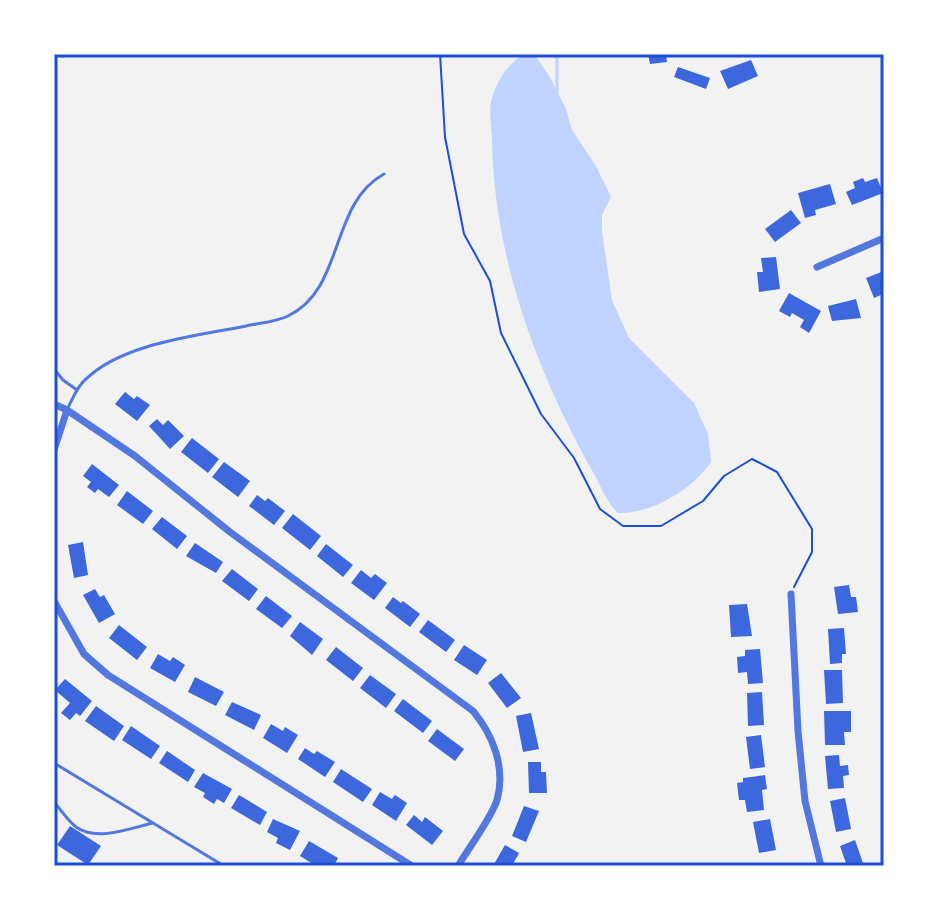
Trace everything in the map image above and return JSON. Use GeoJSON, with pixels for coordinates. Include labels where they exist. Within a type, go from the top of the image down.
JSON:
{"type":"FeatureCollection","features":[{"type":"Feature","properties":{"kind":"street"},"geometry":{"type":"LineString","coordinates":[[817,267],[884,238]]}},
{"type":"Feature","properties":{"kind":"street"},"geometry":{"type":"LineString","coordinates":[[54,404],[135,456],[230,532],[473,711],[491,736],[497,757],[497,802],[458,866]]}},
{"type":"Feature","properties":{"kind":"street"},"geometry":{"type":"LineString","coordinates":[[54,450],[67,410]]}},
{"type":"Feature","properties":{"kind":"street"},"geometry":{"type":"LineString","coordinates":[[791,594],[803,787],[821,866]]}},
{"type":"Feature","properties":{"kind":"street"},"geometry":{"type":"LineString","coordinates":[[54,601],[84,654],[108,675],[412,866]]}},
{"type":"Feature","properties":{"kind":"lane"},"geometry":{"type":"LineString","coordinates":[[62,56],[76,54]]}},
{"type":"Feature","properties":{"kind":"lane"},"geometry":{"type":"LineString","coordinates":[[67,410],[83,381],[114,359],[156,345],[287,317],[300,308],[313,298],[351,207],[361,191],[384,174]]}},
{"type":"Feature","properties":{"kind":"lane"},"geometry":{"type":"LineString","coordinates":[[54,369],[77,390]]}},
{"type":"Feature","properties":{"kind":"lane"},"geometry":{"type":"LineString","coordinates":[[54,763],[224,866]]}},
{"type":"Feature","properties":{"kind":"lane"},"geometry":{"type":"LineString","coordinates":[[54,802],[76,827],[87,832],[111,833],[153,823]]}},
{"type":"Feature","properties":{"kind":"path"},"geometry":{"type":"LineString","coordinates":[[440,54],[445,137],[464,234],[490,281],[501,333],[534,400],[574,458],[600,509],[623,526],[661,526],[703,501],[724,476],[752,459],[777,472],[812,529],[812,552],[791,594]]}},
{"type":"Feature","properties":{"kind":"water"},"geometry":{"type":"Polygon","coordinates":[[[523,54],[535,55],[551,79],[566,109],[572,130],[596,166],[611,197],[602,215],[602,231],[612,300],[629,338],[694,403],[708,434],[711,462],[703,472],[683,490],[644,509],[618,513],[607,499],[553,394],[522,312],[510,270],[495,184],[490,108],[500,78],[523,54]]]}},
{"type":"Feature","properties":{"kind":"building"},"geometry":{"type":"Polygon","coordinates":[[[648,54],[666,54],[667,62],[650,64],[648,54]]]}},
{"type":"Feature","properties":{"kind":"building"},"geometry":{"type":"Polygon","coordinates":[[[751,60],[758,76],[728,89],[720,71],[751,60]]]}},
{"type":"Feature","properties":{"kind":"building"},"geometry":{"type":"Polygon","coordinates":[[[678,67],[710,78],[706,89],[674,77],[678,67]]]}},
{"type":"Feature","properties":{"kind":"building"},"geometry":{"type":"Polygon","coordinates":[[[863,178],[865,182],[877,178],[883,193],[852,205],[846,192],[855,188],[853,182],[863,178]]]}},
{"type":"Feature","properties":{"kind":"building"},"geometry":{"type":"Polygon","coordinates":[[[830,184],[836,204],[815,210],[816,215],[805,218],[798,193],[830,184]]]}},
{"type":"Feature","properties":{"kind":"building"},"geometry":{"type":"Polygon","coordinates":[[[791,210],[801,223],[775,242],[765,229],[791,210]]]}},
{"type":"Feature","properties":{"kind":"building"},"geometry":{"type":"Polygon","coordinates":[[[776,257],[780,289],[759,292],[757,272],[763,272],[761,258],[776,257]]]}},
{"type":"Feature","properties":{"kind":"building"},"geometry":{"type":"Polygon","coordinates":[[[884,271],[883,294],[874,298],[866,278],[884,271]]]}},
{"type":"Feature","properties":{"kind":"building"},"geometry":{"type":"Polygon","coordinates":[[[789,293],[821,311],[809,333],[800,327],[804,320],[792,313],[790,317],[779,311],[789,293]]]}},
{"type":"Feature","properties":{"kind":"building"},"geometry":{"type":"Polygon","coordinates":[[[856,299],[861,318],[832,321],[828,306],[856,299]]]}},
{"type":"Feature","properties":{"kind":"building"},"geometry":{"type":"Polygon","coordinates":[[[125,392],[150,405],[137,421],[115,404],[125,392]]]}},
{"type":"Feature","properties":{"kind":"building"},"geometry":{"type":"Polygon","coordinates":[[[157,419],[163,425],[168,420],[184,436],[170,449],[149,426],[157,419]]]}},
{"type":"Feature","properties":{"kind":"building"},"geometry":{"type":"Polygon","coordinates":[[[192,438],[219,459],[208,473],[181,452],[192,438]]]}},
{"type":"Feature","properties":{"kind":"building"},"geometry":{"type":"Polygon","coordinates":[[[224,462],[250,481],[238,497],[212,477],[224,462]]]}},
{"type":"Feature","properties":{"kind":"building"},"geometry":{"type":"Polygon","coordinates":[[[92,464],[119,485],[109,497],[98,489],[95,493],[87,487],[91,482],[83,476],[92,464]]]}},
{"type":"Feature","properties":{"kind":"building"},"geometry":{"type":"Polygon","coordinates":[[[127,491],[153,511],[143,524],[117,505],[127,491]]]}},
{"type":"Feature","properties":{"kind":"building"},"geometry":{"type":"Polygon","coordinates":[[[257,495],[265,501],[268,498],[285,511],[274,525],[249,506],[257,495]]]}},
{"type":"Feature","properties":{"kind":"building"},"geometry":{"type":"Polygon","coordinates":[[[293,514],[321,536],[310,550],[282,528],[293,514]]]}},
{"type":"Feature","properties":{"kind":"building"},"geometry":{"type":"Polygon","coordinates":[[[162,517],[187,536],[177,549],[152,529],[162,517]]]}},
{"type":"Feature","properties":{"kind":"building"},"geometry":{"type":"Polygon","coordinates":[[[83,542],[88,575],[74,578],[68,545],[83,542]]]}},
{"type":"Feature","properties":{"kind":"building"},"geometry":{"type":"Polygon","coordinates":[[[195,543],[223,562],[216,573],[186,556],[195,543]]]}},
{"type":"Feature","properties":{"kind":"building"},"geometry":{"type":"Polygon","coordinates":[[[326,544],[353,565],[343,577],[317,556],[326,544]]]}},
{"type":"Feature","properties":{"kind":"building"},"geometry":{"type":"Polygon","coordinates":[[[232,569],[258,589],[249,601],[222,581],[232,569]]]}},
{"type":"Feature","properties":{"kind":"building"},"geometry":{"type":"Polygon","coordinates":[[[361,570],[371,578],[375,574],[387,583],[374,600],[351,583],[361,570]]]}},
{"type":"Feature","properties":{"kind":"building"},"geometry":{"type":"Polygon","coordinates":[[[849,585],[851,597],[856,597],[858,612],[838,614],[834,587],[849,585]]]}},
{"type":"Feature","properties":{"kind":"building"},"geometry":{"type":"Polygon","coordinates":[[[95,589],[100,597],[104,595],[115,614],[99,623],[83,595],[95,589]]]}},
{"type":"Feature","properties":{"kind":"building"},"geometry":{"type":"Polygon","coordinates":[[[266,596],[292,616],[282,628],[256,609],[266,596]]]}},
{"type":"Feature","properties":{"kind":"building"},"geometry":{"type":"Polygon","coordinates":[[[393,597],[420,614],[410,627],[385,608],[393,597]]]}},
{"type":"Feature","properties":{"kind":"building"},"geometry":{"type":"Polygon","coordinates":[[[747,604],[752,636],[731,637],[729,605],[747,604]]]}},
{"type":"Feature","properties":{"kind":"building"},"geometry":{"type":"Polygon","coordinates":[[[428,620],[455,640],[446,652],[419,632],[428,620]]]}},
{"type":"Feature","properties":{"kind":"building"},"geometry":{"type":"Polygon","coordinates":[[[300,622],[323,639],[312,655],[290,636],[300,622]]]}},
{"type":"Feature","properties":{"kind":"building"},"geometry":{"type":"Polygon","coordinates":[[[119,625],[147,647],[137,660],[109,638],[119,625]]]}},
{"type":"Feature","properties":{"kind":"building"},"geometry":{"type":"Polygon","coordinates":[[[844,628],[846,654],[842,654],[842,663],[830,664],[828,629],[844,628]]]}},
{"type":"Feature","properties":{"kind":"building"},"geometry":{"type":"Polygon","coordinates":[[[464,645],[487,660],[477,675],[454,660],[464,645]]]}},
{"type":"Feature","properties":{"kind":"building"},"geometry":{"type":"Polygon","coordinates":[[[336,647],[363,668],[353,681],[326,660],[336,647]]]}},
{"type":"Feature","properties":{"kind":"building"},"geometry":{"type":"Polygon","coordinates":[[[760,649],[763,683],[748,684],[747,672],[738,673],[737,657],[745,656],[745,650],[760,649]]]}},
{"type":"Feature","properties":{"kind":"building"},"geometry":{"type":"Polygon","coordinates":[[[158,654],[170,661],[173,657],[185,665],[175,682],[150,668],[158,654]]]}},
{"type":"Feature","properties":{"kind":"building"},"geometry":{"type":"Polygon","coordinates":[[[824,670],[842,670],[843,703],[826,704],[824,670]]]}},
{"type":"Feature","properties":{"kind":"building"},"geometry":{"type":"Polygon","coordinates":[[[501,673],[521,698],[507,708],[488,683],[501,673]]]}},
{"type":"Feature","properties":{"kind":"building"},"geometry":{"type":"Polygon","coordinates":[[[370,675],[396,694],[386,708],[360,688],[370,675]]]}},
{"type":"Feature","properties":{"kind":"building"},"geometry":{"type":"Polygon","coordinates":[[[195,677],[224,692],[216,706],[188,692],[195,677]]]}},
{"type":"Feature","properties":{"kind":"building"},"geometry":{"type":"Polygon","coordinates":[[[65,679],[92,701],[80,716],[76,713],[70,720],[61,713],[70,703],[55,690],[65,679]]]}},
{"type":"Feature","properties":{"kind":"building"},"geometry":{"type":"Polygon","coordinates":[[[762,692],[764,725],[748,726],[747,693],[762,692]]]}},
{"type":"Feature","properties":{"kind":"building"},"geometry":{"type":"Polygon","coordinates":[[[403,699],[432,721],[423,733],[394,711],[403,699]]]}},
{"type":"Feature","properties":{"kind":"building"},"geometry":{"type":"Polygon","coordinates":[[[232,702],[261,715],[254,730],[225,715],[232,702]]]}},
{"type":"Feature","properties":{"kind":"building"},"geometry":{"type":"Polygon","coordinates":[[[96,706],[124,726],[114,741],[85,721],[96,706]]]}},
{"type":"Feature","properties":{"kind":"building"},"geometry":{"type":"Polygon","coordinates":[[[824,711],[851,711],[851,732],[844,732],[845,745],[825,745],[824,711]]]}},
{"type":"Feature","properties":{"kind":"building"},"geometry":{"type":"Polygon","coordinates":[[[531,713],[539,749],[523,752],[516,716],[531,713]]]}},
{"type":"Feature","properties":{"kind":"building"},"geometry":{"type":"Polygon","coordinates":[[[271,724],[283,731],[285,727],[298,735],[287,753],[263,738],[271,724]]]}},
{"type":"Feature","properties":{"kind":"building"},"geometry":{"type":"Polygon","coordinates":[[[131,726],[160,746],[151,759],[122,740],[131,726]]]}},
{"type":"Feature","properties":{"kind":"building"},"geometry":{"type":"Polygon","coordinates":[[[437,729],[464,749],[455,761],[428,741],[437,729]]]}},
{"type":"Feature","properties":{"kind":"building"},"geometry":{"type":"Polygon","coordinates":[[[761,735],[765,767],[750,769],[746,737],[761,735]]]}},
{"type":"Feature","properties":{"kind":"building"},"geometry":{"type":"Polygon","coordinates":[[[305,748],[335,762],[325,777],[298,759],[305,748]]]}},
{"type":"Feature","properties":{"kind":"building"},"geometry":{"type":"Polygon","coordinates":[[[167,751],[195,770],[188,782],[159,763],[167,751]]]}},
{"type":"Feature","properties":{"kind":"building"},"geometry":{"type":"Polygon","coordinates":[[[839,755],[840,766],[848,765],[849,775],[843,776],[844,788],[828,789],[825,756],[839,755]]]}},
{"type":"Feature","properties":{"kind":"building"},"geometry":{"type":"Polygon","coordinates":[[[528,762],[541,762],[541,772],[546,772],[547,793],[529,793],[528,762]]]}},
{"type":"Feature","properties":{"kind":"building"},"geometry":{"type":"Polygon","coordinates":[[[341,769],[372,789],[363,802],[333,782],[341,769]]]}},
{"type":"Feature","properties":{"kind":"building"},"geometry":{"type":"Polygon","coordinates":[[[203,773],[232,789],[224,803],[217,799],[214,804],[203,797],[205,793],[194,787],[203,773]]]}},
{"type":"Feature","properties":{"kind":"building"},"geometry":{"type":"Polygon","coordinates":[[[765,775],[767,789],[762,790],[764,810],[747,812],[745,800],[739,800],[737,783],[743,782],[743,778],[765,775]]]}},
{"type":"Feature","properties":{"kind":"building"},"geometry":{"type":"Polygon","coordinates":[[[380,792],[392,799],[395,795],[407,803],[396,821],[372,805],[380,792]]]}},
{"type":"Feature","properties":{"kind":"building"},"geometry":{"type":"Polygon","coordinates":[[[239,795],[267,812],[260,825],[231,808],[239,795]]]}},
{"type":"Feature","properties":{"kind":"building"},"geometry":{"type":"Polygon","coordinates":[[[845,798],[851,829],[836,832],[830,801],[845,798]]]}},
{"type":"Feature","properties":{"kind":"building"},"geometry":{"type":"Polygon","coordinates":[[[524,806],[539,811],[526,842],[512,836],[524,806]]]}},
{"type":"Feature","properties":{"kind":"building"},"geometry":{"type":"Polygon","coordinates":[[[414,815],[422,822],[425,817],[443,831],[432,845],[406,825],[414,815]]]}},
{"type":"Feature","properties":{"kind":"building"},"geometry":{"type":"Polygon","coordinates":[[[273,819],[300,831],[290,850],[276,843],[278,838],[267,832],[273,819]]]}},
{"type":"Feature","properties":{"kind":"building"},"geometry":{"type":"Polygon","coordinates":[[[770,819],[776,850],[759,853],[753,822],[770,819]]]}},
{"type":"Feature","properties":{"kind":"building"},"geometry":{"type":"Polygon","coordinates":[[[70,826],[101,846],[88,865],[57,845],[70,826]]]}},
{"type":"Feature","properties":{"kind":"building"},"geometry":{"type":"Polygon","coordinates":[[[855,840],[864,866],[847,866],[840,846],[855,840]]]}},
{"type":"Feature","properties":{"kind":"building"},"geometry":{"type":"Polygon","coordinates":[[[309,841],[338,858],[334,866],[316,866],[300,856],[309,841]]]}},
{"type":"Feature","properties":{"kind":"building"},"geometry":{"type":"Polygon","coordinates":[[[505,845],[519,853],[513,864],[517,866],[493,866],[505,845]]]}},
{"type":"Feature","properties":{"kind":"waterway"},"geometry":{"type":"LineString","coordinates":[[557,54],[557,92]]}}]}
